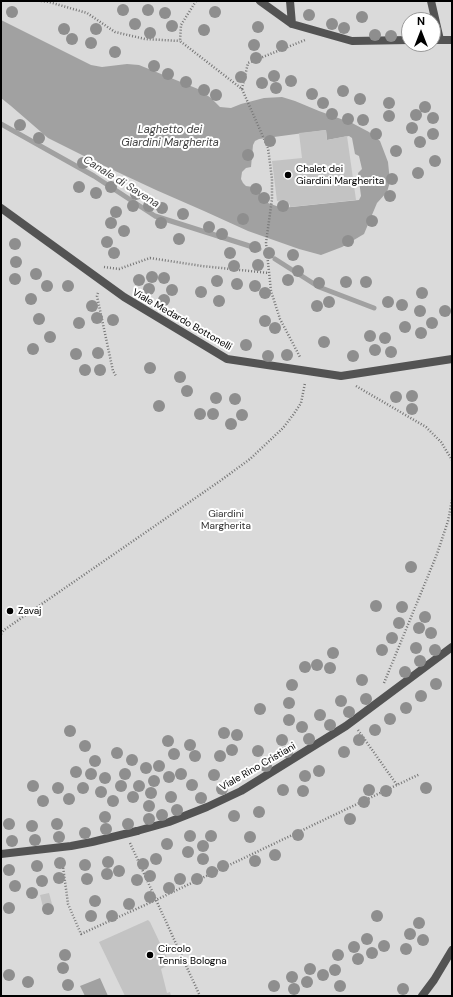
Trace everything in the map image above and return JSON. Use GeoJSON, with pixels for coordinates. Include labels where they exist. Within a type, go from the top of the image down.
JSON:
{"type":"FeatureCollection","features":[{"type":"Feature","properties":{"kind":"street"},"geometry":{"type":"LineString","coordinates":[[260,1],[292,24],[352,41],[401,40]]}},
{"type":"Feature","properties":{"kind":"street"},"geometry":{"type":"LineString","coordinates":[[290,1],[292,24]]}},
{"type":"Feature","properties":{"kind":"street"},"geometry":{"type":"LineString","coordinates":[[431,1],[432,12]]}},
{"type":"Feature","properties":{"kind":"street"},"geometry":{"type":"LineString","coordinates":[[441,40],[452,40]]}},
{"type":"Feature","properties":{"kind":"street","name":"Viale Medardo Bottonelli"},"geometry":{"type":"LineString","coordinates":[[1,208],[124,297],[227,359],[340,376],[452,359]]}},
{"type":"Feature","properties":{"kind":"street","name":"Viale Rino Cristiani"},"geometry":{"type":"LineString","coordinates":[[1,854],[92,842],[170,822],[201,810],[241,791],[352,722],[452,647]]}},
{"type":"Feature","properties":{"kind":"street"},"geometry":{"type":"LineString","coordinates":[[422,996],[434,980],[452,950]]}},
{"type":"Feature","properties":{"kind":"path"},"geometry":{"type":"LineString","coordinates":[[1,634],[4,630],[214,486],[250,459],[283,428],[301,403],[307,371],[280,319],[271,290],[266,243],[272,199],[272,179],[268,148],[242,89],[180,41],[145,39],[116,32],[87,13],[41,1]]}},
{"type":"Feature","properties":{"kind":"path"},"geometry":{"type":"LineString","coordinates":[[180,41],[181,25],[196,1]]}},
{"type":"Feature","properties":{"kind":"path"},"geometry":{"type":"LineString","coordinates":[[242,89],[248,63],[324,32]]}},
{"type":"Feature","properties":{"kind":"path"},"geometry":{"type":"LineString","coordinates":[[104,266],[119,269],[150,258],[202,266],[269,273]]}},
{"type":"Feature","properties":{"kind":"path"},"geometry":{"type":"LineString","coordinates":[[101,281],[97,296],[113,371],[116,376]]}},
{"type":"Feature","properties":{"kind":"path"},"geometry":{"type":"LineString","coordinates":[[340,376],[426,428],[442,442],[452,460]]}},
{"type":"Feature","properties":{"kind":"path"},"geometry":{"type":"LineString","coordinates":[[384,683],[437,554],[448,521],[452,500]]}},
{"type":"Feature","properties":{"kind":"path"},"geometry":{"type":"LineString","coordinates":[[352,722],[397,785]]}},
{"type":"Feature","properties":{"kind":"path"},"geometry":{"type":"LineString","coordinates":[[60,847],[68,904],[81,934],[156,900],[420,774]]}},
{"type":"Feature","properties":{"kind":"path"},"geometry":{"type":"LineString","coordinates":[[126,834],[200,996]]}},
{"type":"Feature","properties":{"kind":"green space","name":"Giardini Margherita"},"geometry":{"type":"Polygon","coordinates":[[[1,1],[452,1],[452,996],[1,996],[1,1]]]}},
{"type":"Feature","properties":{"kind":"water","name":"Laghetto dei Giardini Margherita"},"geometry":{"type":"Polygon","coordinates":[[[1,20],[91,65],[102,67],[127,64],[139,65],[198,89],[211,98],[220,107],[231,108],[264,98],[282,97],[352,123],[369,132],[380,141],[388,162],[390,182],[387,192],[377,203],[364,234],[342,247],[321,255],[248,231],[96,162],[48,138],[1,98],[1,20]],[[326,130],[259,139],[255,141],[253,145],[251,167],[246,168],[242,172],[241,179],[246,186],[253,187],[268,203],[282,208],[359,200],[361,196],[358,173],[362,169],[359,156],[355,154],[352,138],[349,136],[327,140],[326,130]]]}},
{"type":"Feature","properties":{"kind":"water"},"geometry":{"type":"Polygon","coordinates":[[[100,978],[108,996],[85,996],[80,986],[100,978]]]}},
{"type":"Feature","properties":{"kind":"building"},"geometry":{"type":"Polygon","coordinates":[[[326,130],[327,140],[347,136],[356,200],[290,207],[286,200],[277,201],[272,161],[302,158],[299,133],[326,130]]]}},
{"type":"Feature","properties":{"kind":"building"},"geometry":{"type":"Polygon","coordinates":[[[49,893],[52,904],[43,907],[40,895],[49,893]]]}},
{"type":"Feature","properties":{"kind":"building"},"geometry":{"type":"Polygon","coordinates":[[[148,920],[168,960],[164,962],[166,966],[161,969],[167,993],[170,992],[171,996],[125,996],[99,942],[148,920]]]}},
{"type":"Feature","properties":{"kind":"waterway","name":"Canale di Savena"},"geometry":{"type":"LineString","coordinates":[[1,124],[94,176],[155,216],[259,249]]}},
{"type":"Feature","properties":{"kind":"waterway","name":"Canale di Savena"},"geometry":{"type":"LineString","coordinates":[[275,259],[319,287],[374,308]]}},
{"type":"Feature","properties":{"kind":"place","name":"Chalet dei Giardini Margherita"},"geometry":{"type":"Point","coordinates":[288,175]}},
{"type":"Feature","properties":{"kind":"place","name":"Zavaj"},"geometry":{"type":"Point","coordinates":[10,611]}},
{"type":"Feature","properties":{"kind":"place","name":"Circolo Tennis Bologna"},"geometry":{"type":"Point","coordinates":[150,955]}}]}
